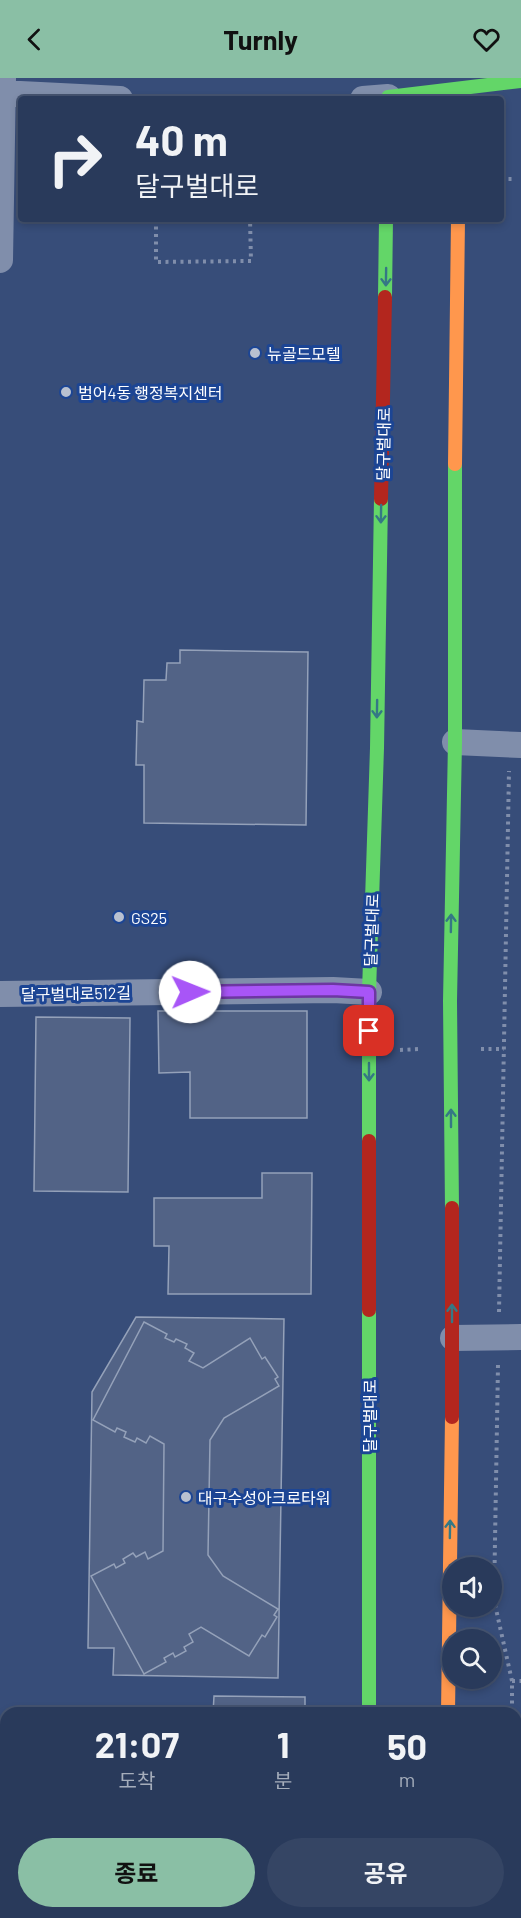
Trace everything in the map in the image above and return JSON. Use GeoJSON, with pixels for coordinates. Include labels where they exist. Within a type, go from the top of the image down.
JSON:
{"type":"FeatureCollection","features":[{"type":"Feature","properties":{"kind":"main road"},"geometry":{"type":"LineString","coordinates":[[382,96],[521,81]]}},
{"type":"Feature","properties":{"kind":"main road","name":"달구벌대로"},"geometry":{"type":"LineString","coordinates":[[369,1707],[369,992],[377,748],[386,222]]}},
{"type":"Feature","properties":{"kind":"main road"},"geometry":{"type":"LineString","coordinates":[[448,1707],[453,1338],[450,1001],[455,742],[455,359],[458,222]]}},
{"type":"Feature","properties":{"kind":"street"},"geometry":{"type":"LineString","coordinates":[[0,260],[2,88],[88,96]]}},
{"type":"Feature","properties":{"kind":"street"},"geometry":{"type":"LineString","coordinates":[[455,742],[515,745]]}},
{"type":"Feature","properties":{"kind":"street","name":"달구벌대로512길"},"geometry":{"type":"LineString","coordinates":[[0,994],[333,990],[369,992]]}},
{"type":"Feature","properties":{"kind":"street"},"geometry":{"type":"LineString","coordinates":[[453,1338],[510,1337]]}},
{"type":"Feature","properties":{"kind":"path"},"geometry":{"type":"LineString","coordinates":[[504,179],[514,179]]}},
{"type":"Feature","properties":{"kind":"path"},"geometry":{"type":"LineString","coordinates":[[156,222],[156,262],[251,261],[250,222]]}},
{"type":"Feature","properties":{"kind":"path"},"geometry":{"type":"LineString","coordinates":[[512,1707],[512,1681],[494,1600],[510,1337],[515,745]]}},
{"type":"Feature","properties":{"kind":"path"},"geometry":{"type":"LineString","coordinates":[[512,1681],[521,1681]]}},
{"type":"Feature","properties":{"kind":"building"},"geometry":{"type":"Polygon","coordinates":[[[180,650],[308,652],[306,825],[144,823],[144,765],[136,765],[137,721],[143,722],[144,680],[166,680],[167,663],[180,663],[180,650]]]}},
{"type":"Feature","properties":{"kind":"building"},"geometry":{"type":"Polygon","coordinates":[[[158,1011],[307,1011],[307,1118],[190,1118],[190,1072],[159,1073],[158,1011]]]}},
{"type":"Feature","properties":{"kind":"building"},"geometry":{"type":"Polygon","coordinates":[[[36,1017],[130,1018],[128,1192],[34,1191],[36,1017]]]}},
{"type":"Feature","properties":{"kind":"building"},"geometry":{"type":"Polygon","coordinates":[[[262,1173],[312,1173],[311,1294],[168,1294],[169,1246],[154,1246],[154,1198],[262,1198],[262,1173]]]}},
{"type":"Feature","properties":{"kind":"building"},"geometry":{"type":"Polygon","coordinates":[[[136,1317],[284,1319],[278,1678],[113,1675],[114,1648],[88,1648],[92,1392],[136,1317]]]}},
{"type":"Feature","properties":{"kind":"building","name":"대구수성아크로타워"},"geometry":{"type":"Polygon","coordinates":[[[144,1322],[167,1334],[165,1338],[174,1342],[176,1339],[187,1344],[185,1348],[194,1353],[189,1361],[203,1368],[250,1338],[262,1359],[265,1357],[278,1377],[275,1379],[279,1386],[224,1418],[210,1440],[208,1555],[223,1576],[278,1609],[274,1615],[277,1617],[265,1637],[262,1635],[249,1656],[201,1627],[189,1634],[193,1642],[184,1647],[186,1651],[175,1657],[173,1653],[164,1658],[166,1662],[144,1674],[91,1576],[114,1564],[116,1568],[125,1563],[123,1559],[133,1553],[136,1557],[145,1552],[148,1559],[163,1551],[164,1444],[150,1436],[146,1443],[137,1438],[135,1442],[124,1437],[126,1432],[117,1428],[115,1432],[93,1420],[144,1322]]]}},
{"type":"Feature","properties":{"kind":"building"},"geometry":{"type":"Polygon","coordinates":[[[214,1696],[305,1697],[305,1707],[213,1707],[214,1696]]]}},
{"type":"Feature","properties":{"kind":"traffic: fast"},"geometry":{"type":"LineString","coordinates":[[396,96],[521,81]]}},
{"type":"Feature","properties":{"kind":"traffic: fast"},"geometry":{"type":"LineString","coordinates":[[385,297],[386,222]]}},
{"type":"Feature","properties":{"kind":"traffic: fast"},"geometry":{"type":"LineString","coordinates":[[452,1208],[450,1001],[455,742],[455,464]]}},
{"type":"Feature","properties":{"kind":"traffic: fast"},"geometry":{"type":"LineString","coordinates":[[369,1141],[369,992],[377,748],[381,499]]}},
{"type":"Feature","properties":{"kind":"traffic: fast"},"geometry":{"type":"LineString","coordinates":[[369,1310],[369,1707]]}},
{"type":"Feature","properties":{"kind":"traffic: slow"},"geometry":{"type":"LineString","coordinates":[[455,464],[458,222]]}},
{"type":"Feature","properties":{"kind":"traffic: slow"},"geometry":{"type":"LineString","coordinates":[[448,1707],[452,1417]]}},
{"type":"Feature","properties":{"kind":"traffic: jam"},"geometry":{"type":"LineString","coordinates":[[381,499],[385,297]]}},
{"type":"Feature","properties":{"kind":"traffic: jam"},"geometry":{"type":"LineString","coordinates":[[369,1141],[369,1310]]}},
{"type":"Feature","properties":{"kind":"traffic: jam"},"geometry":{"type":"LineString","coordinates":[[452,1208],[452,1417]]}},
{"type":"Feature","properties":{"kind":"place","name":"뉴골드모텔"},"geometry":{"type":"Point","coordinates":[255,353]}},
{"type":"Feature","properties":{"kind":"place","name":"범어4동 행정복지센터"},"geometry":{"type":"Point","coordinates":[66,392]}},
{"type":"Feature","properties":{"kind":"place","name":"GS25"},"geometry":{"type":"Point","coordinates":[119,917]}},
{"type":"Feature","properties":{"kind":"place","name":"대구수성아크로타워"},"geometry":{"type":"Point","coordinates":[186,1497]}},
{"type":"Feature","properties":{"kind":"route"},"geometry":{"type":"LineString","coordinates":[[190,992],[333,990],[369,992],[369,1031]]}}]}
